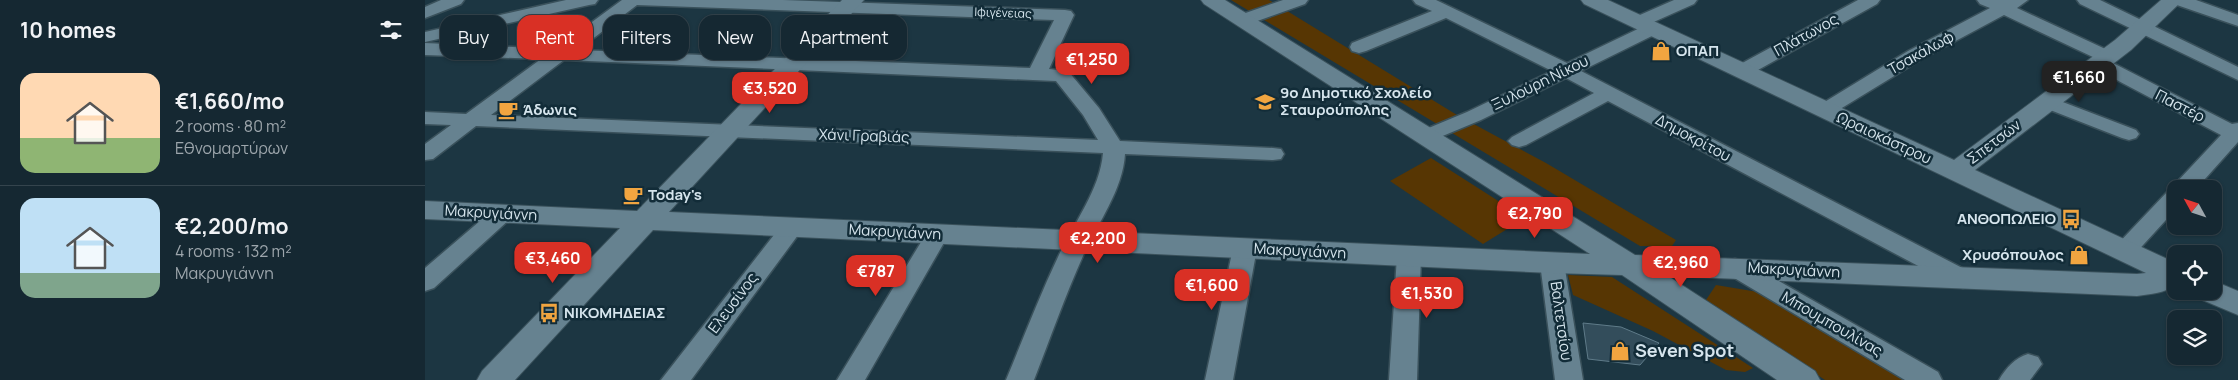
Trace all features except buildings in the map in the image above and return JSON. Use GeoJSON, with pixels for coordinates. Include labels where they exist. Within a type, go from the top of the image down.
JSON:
{"type":"FeatureCollection","features":[{"type":"Feature","properties":{"kind":"main road"},"geometry":{"type":"LineString","coordinates":[[1211,0],[1628,264],[1803,380]]}},
{"type":"Feature","properties":{"kind":"main road","name":"Ωραιοκάστρου"},"geometry":{"type":"LineString","coordinates":[[1591,0],[2167,271]]}},
{"type":"Feature","properties":{"kind":"main road","name":"Σπετσών"},"geometry":{"type":"LineString","coordinates":[[1956,171],[2103,60],[2143,28],[2173,0]]}},
{"type":"Feature","properties":{"kind":"main road"},"geometry":{"type":"LineString","coordinates":[[494,380],[851,4]]}},
{"type":"Feature","properties":{"kind":"main road","name":"Μακρυγιάννη"},"geometry":{"type":"LineString","coordinates":[[425,210],[1552,263],[1735,268],[2137,285],[2159,282],[2167,277]]}},
{"type":"Feature","properties":{"kind":"main road"},"geometry":{"type":"LineString","coordinates":[[1543,211],[1555,229],[1559,242],[1552,263]]}},
{"type":"Feature","properties":{"kind":"main road"},"geometry":{"type":"LineString","coordinates":[[2222,296],[2238,304]]}},
{"type":"Feature","properties":{"kind":"street"},"geometry":{"type":"LineString","coordinates":[[425,13],[455,0]]}},
{"type":"Feature","properties":{"kind":"street"},"geometry":{"type":"LineString","coordinates":[[425,37],[589,0]]}},
{"type":"Feature","properties":{"kind":"street"},"geometry":{"type":"LineString","coordinates":[[593,30],[634,0]]}},
{"type":"Feature","properties":{"kind":"street","name":"Ιφιγένειας"},"geometry":{"type":"LineString","coordinates":[[634,0],[956,5],[1065,15],[1037,73]]}},
{"type":"Feature","properties":{"kind":"street"},"geometry":{"type":"LineString","coordinates":[[1243,20],[1299,0]]}},
{"type":"Feature","properties":{"kind":"street","name":"Δημοκρίτου"},"geometry":{"type":"LineString","coordinates":[[1422,0],[1565,70],[1963,278]]}},
{"type":"Feature","properties":{"kind":"street","name":"Ξυλούρη Νίκου"},"geometry":{"type":"LineString","coordinates":[[1426,136],[1474,116],[1565,70],[1688,0]]}},
{"type":"Feature","properties":{"kind":"street","name":"Πλάτωνος"},"geometry":{"type":"LineString","coordinates":[[1741,71],[1871,0]]}},
{"type":"Feature","properties":{"kind":"street","name":"Παστέρ"},"geometry":{"type":"LineString","coordinates":[[1987,0],[2013,4],[2103,60],[2236,131]]}},
{"type":"Feature","properties":{"kind":"street"},"geometry":{"type":"LineString","coordinates":[[2086,0],[2238,74]]}},
{"type":"Feature","properties":{"kind":"street"},"geometry":{"type":"LineString","coordinates":[[2180,0],[2238,22]]}},
{"type":"Feature","properties":{"kind":"street","name":"Τσακάλωφ"},"geometry":{"type":"LineString","coordinates":[[1825,110],[1915,55],[2013,4]]}},
{"type":"Feature","properties":{"kind":"street"},"geometry":{"type":"LineString","coordinates":[[1359,47],[1446,12]]}},
{"type":"Feature","properties":{"kind":"street"},"geometry":{"type":"LineString","coordinates":[[425,49],[517,52]]}},
{"type":"Feature","properties":{"kind":"street"},"geometry":{"type":"LineString","coordinates":[[593,55],[1059,74],[1066,80],[1105,132],[1113,146],[1114,163],[1099,199],[1077,240],[1020,380]]}},
{"type":"Feature","properties":{"kind":"street"},"geometry":{"type":"LineString","coordinates":[[425,154],[552,60]]}},
{"type":"Feature","properties":{"kind":"street"},"geometry":{"type":"LineString","coordinates":[[1519,141],[1607,93]]}},
{"type":"Feature","properties":{"kind":"street"},"geometry":{"type":"LineString","coordinates":[[2047,102],[2129,134]]}},
{"type":"Feature","properties":{"kind":"street","name":"Χάνι Γραβιάς"},"geometry":{"type":"LineString","coordinates":[[425,118],[1273,154]]}},
{"type":"Feature","properties":{"kind":"street"},"geometry":{"type":"LineString","coordinates":[[2191,180],[2236,131]]}},
{"type":"Feature","properties":{"kind":"street"},"geometry":{"type":"LineString","coordinates":[[2124,250],[2167,205]]}},
{"type":"Feature","properties":{"kind":"street"},"geometry":{"type":"LineString","coordinates":[[425,282],[502,214]]}},
{"type":"Feature","properties":{"kind":"street","name":"Ελευσίνος"},"geometry":{"type":"LineString","coordinates":[[675,380],[792,227]]}},
{"type":"Feature","properties":{"kind":"street"},"geometry":{"type":"LineString","coordinates":[[851,380],[937,234]]}},
{"type":"Feature","properties":{"kind":"street"},"geometry":{"type":"LineString","coordinates":[[1219,380],[1245,248]]}},
{"type":"Feature","properties":{"kind":"street"},"geometry":{"type":"LineString","coordinates":[[1403,380],[1409,256]]}},
{"type":"Feature","properties":{"kind":"street","name":"Βαλτετσίου"},"geometry":{"type":"LineString","coordinates":[[1552,263],[1569,380]]}},
{"type":"Feature","properties":{"kind":"street","name":"Μπουμπουλίνας"},"geometry":{"type":"LineString","coordinates":[[1735,268],[1928,380]]}},
{"type":"Feature","properties":{"kind":"shaded area"},"geometry":{"type":"Polygon","coordinates":[[[1231,0],[1269,0],[1457,115],[1546,163],[1676,240],[1672,246],[1640,246],[1231,0]]]}},
{"type":"Feature","properties":{"kind":"shaded area"},"geometry":{"type":"Polygon","coordinates":[[[1431,158],[1525,218],[1483,244],[1390,181],[1431,158]]]}},
{"type":"Feature","properties":{"kind":"shaded area"},"geometry":{"type":"Polygon","coordinates":[[[1568,275],[1612,277],[1753,368],[1745,372],[1726,370],[1653,331],[1573,295],[1568,275]]]}},
{"type":"Feature","properties":{"kind":"shaded area"},"geometry":{"type":"Polygon","coordinates":[[[1716,285],[1764,293],[1910,380],[1825,380],[1706,300],[1716,285]]]}},
{"type":"Feature","properties":{"kind":"place","name":"ΟΠΑΠ"},"geometry":{"type":"Point","coordinates":[1661,51]}},
{"type":"Feature","properties":{"kind":"place","name":"9ο Δημοτικό Σχολείο Σταυρούπολης"},"geometry":{"type":"Point","coordinates":[1265,102]}},
{"type":"Feature","properties":{"kind":"place","name":"Άδωνις"},"geometry":{"type":"Point","coordinates":[508,110]}},
{"type":"Feature","properties":{"kind":"place","name":"Today's"},"geometry":{"type":"Point","coordinates":[633,195]}},
{"type":"Feature","properties":{"kind":"place","name":"ΑΝΘΟΠΩΛΕΙΟ"},"geometry":{"type":"Point","coordinates":[2071,219]}},
{"type":"Feature","properties":{"kind":"place","name":"Χρυσόπουλος"},"geometry":{"type":"Point","coordinates":[2079,255]}},
{"type":"Feature","properties":{"kind":"place","name":"ΝΙΚΟΜΗΔΕΙΑΣ"},"geometry":{"type":"Point","coordinates":[549,313]}},
{"type":"Feature","properties":{"kind":"place","name":"Seven Spot"},"geometry":{"type":"Point","coordinates":[1620,351]}}]}
